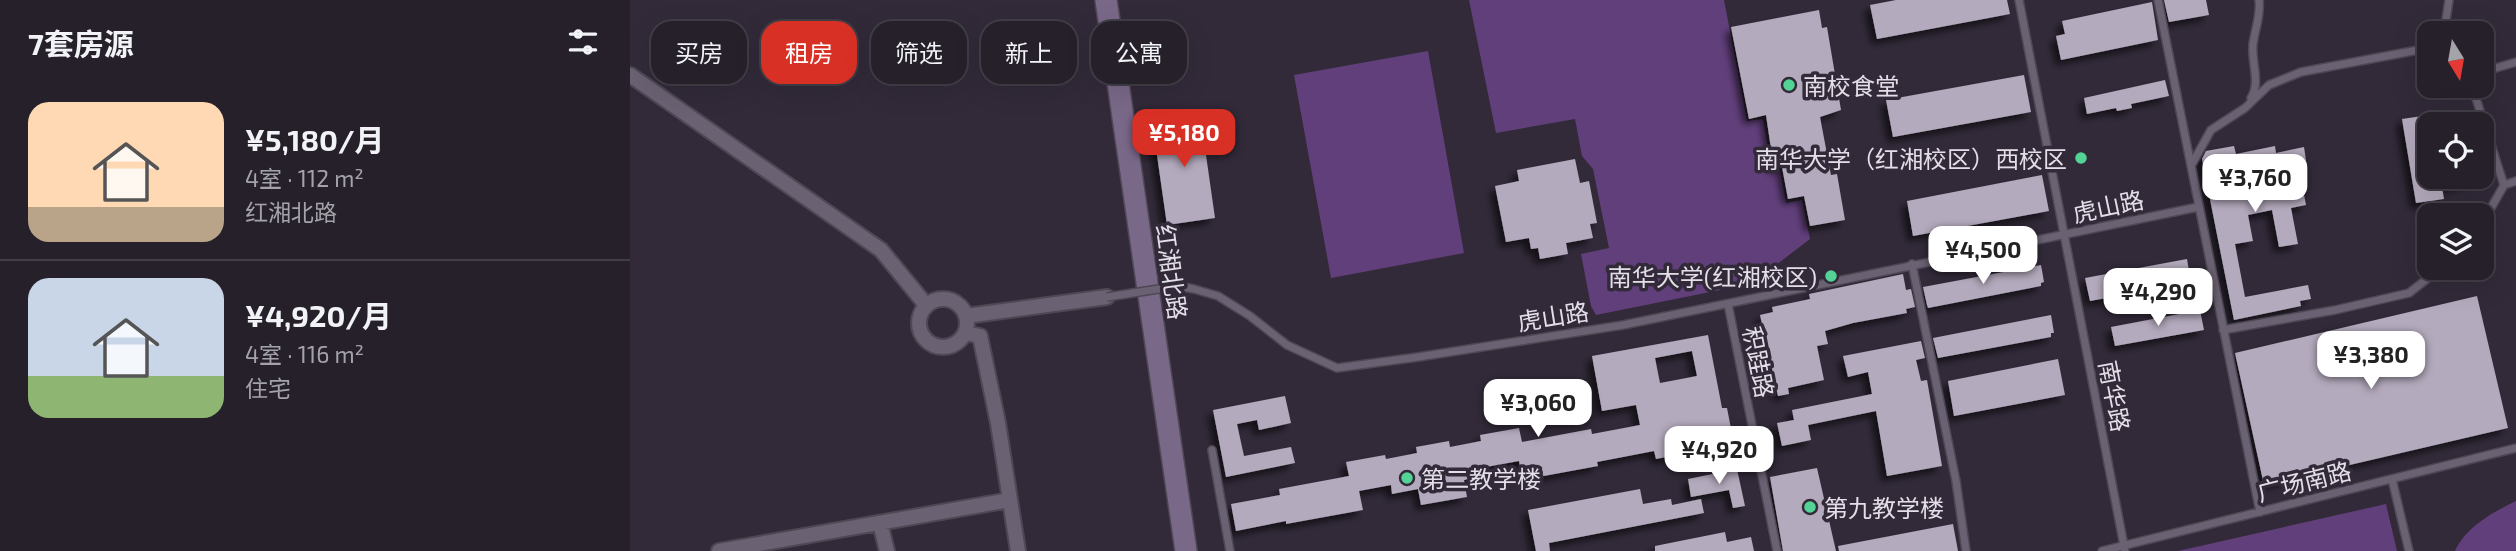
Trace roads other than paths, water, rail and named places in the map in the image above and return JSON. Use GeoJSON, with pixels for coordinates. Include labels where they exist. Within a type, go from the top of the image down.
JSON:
{"type":"FeatureCollection","features":[{"type":"Feature","properties":{"kind":"main road","name":"红湘北路"},"geometry":{"type":"LineString","coordinates":[[1096,0],[1175,551]]}},
{"type":"Feature","properties":{"kind":"main road","name":"红湘北路"},"geometry":{"type":"LineString","coordinates":[[1106,0],[1186,551]]}},
{"type":"Feature","properties":{"kind":"street"},"geometry":{"type":"LineString","coordinates":[[630,75],[881,250],[926,305]]}},
{"type":"Feature","properties":{"kind":"street"},"geometry":{"type":"LineString","coordinates":[[966,316],[1107,297]]}},
{"type":"Feature","properties":{"kind":"street"},"geometry":{"type":"LineString","coordinates":[[949,299],[963,309],[966,316],[965,333],[961,339],[947,346],[933,345],[921,335],[918,320],[926,305],[933,300],[949,299]]}},
{"type":"Feature","properties":{"kind":"street"},"geometry":{"type":"LineString","coordinates":[[965,333],[979,336],[998,423],[1018,551]]}},
{"type":"Feature","properties":{"kind":"street"},"geometry":{"type":"LineString","coordinates":[[719,551],[755,548],[1010,500]]}},
{"type":"Feature","properties":{"kind":"street"},"geometry":{"type":"LineString","coordinates":[[880,523],[887,551]]}},
{"type":"Feature","properties":{"kind":"lane","name":"南华路"},"geometry":{"type":"LineString","coordinates":[[2019,0],[2124,549]]}},
{"type":"Feature","properties":{"kind":"lane"},"geometry":{"type":"LineString","coordinates":[[2158,0],[2260,512]]}},
{"type":"Feature","properties":{"kind":"lane"},"geometry":{"type":"LineString","coordinates":[[2245,108],[2256,90],[2252,46],[2260,9],[2259,0]]}},
{"type":"Feature","properties":{"kind":"lane"},"geometry":{"type":"LineString","coordinates":[[2445,21],[2449,0]]}},
{"type":"Feature","properties":{"kind":"lane"},"geometry":{"type":"LineString","coordinates":[[2191,164],[2211,130],[2245,108],[2269,85],[2301,72],[2417,50]]}},
{"type":"Feature","properties":{"kind":"lane"},"geometry":{"type":"LineString","coordinates":[[2494,68],[2516,62]]}},
{"type":"Feature","properties":{"kind":"lane"},"geometry":{"type":"LineString","coordinates":[[2476,98],[2504,185]]}},
{"type":"Feature","properties":{"kind":"lane"},"geometry":{"type":"LineString","coordinates":[[2494,203],[2504,185],[2516,181]]}},
{"type":"Feature","properties":{"kind":"lane","name":"虎山路"},"geometry":{"type":"LineString","coordinates":[[1107,297],[1178,286],[1217,296],[1250,316],[1287,345],[1336,368],[1623,325],[2198,207]]}},
{"type":"Feature","properties":{"kind":"lane"},"geometry":{"type":"LineString","coordinates":[[1912,264],[1956,481],[1966,551]]}},
{"type":"Feature","properties":{"kind":"lane"},"geometry":{"type":"LineString","coordinates":[[2223,330],[2335,310],[2409,293],[2426,280]]}},
{"type":"Feature","properties":{"kind":"lane","name":"积跬路"},"geometry":{"type":"LineString","coordinates":[[1728,304],[1777,551]]}},
{"type":"Feature","properties":{"kind":"lane","name":"广场南路"},"geometry":{"type":"LineString","coordinates":[[2102,551],[2124,549],[2516,448]]}},
{"type":"Feature","properties":{"kind":"lane"},"geometry":{"type":"LineString","coordinates":[[1212,450],[1230,551]]}},
{"type":"Feature","properties":{"kind":"lane"},"geometry":{"type":"LineString","coordinates":[[2392,479],[2409,551]]}},
{"type":"Feature","properties":{"kind":"place","name":"南校食堂"},"geometry":{"type":"Point","coordinates":[1789,85]}},
{"type":"Feature","properties":{"kind":"place","name":"南华大学（红湘校区）西校区"},"geometry":{"type":"Point","coordinates":[2081,158]}},
{"type":"Feature","properties":{"kind":"place","name":"南华大学(红湘校区)"},"geometry":{"type":"Point","coordinates":[1831,276]}},
{"type":"Feature","properties":{"kind":"place","name":"第二教学楼"},"geometry":{"type":"Point","coordinates":[1407,478]}},
{"type":"Feature","properties":{"kind":"place","name":"第九教学楼"},"geometry":{"type":"Point","coordinates":[1810,507]}}]}
